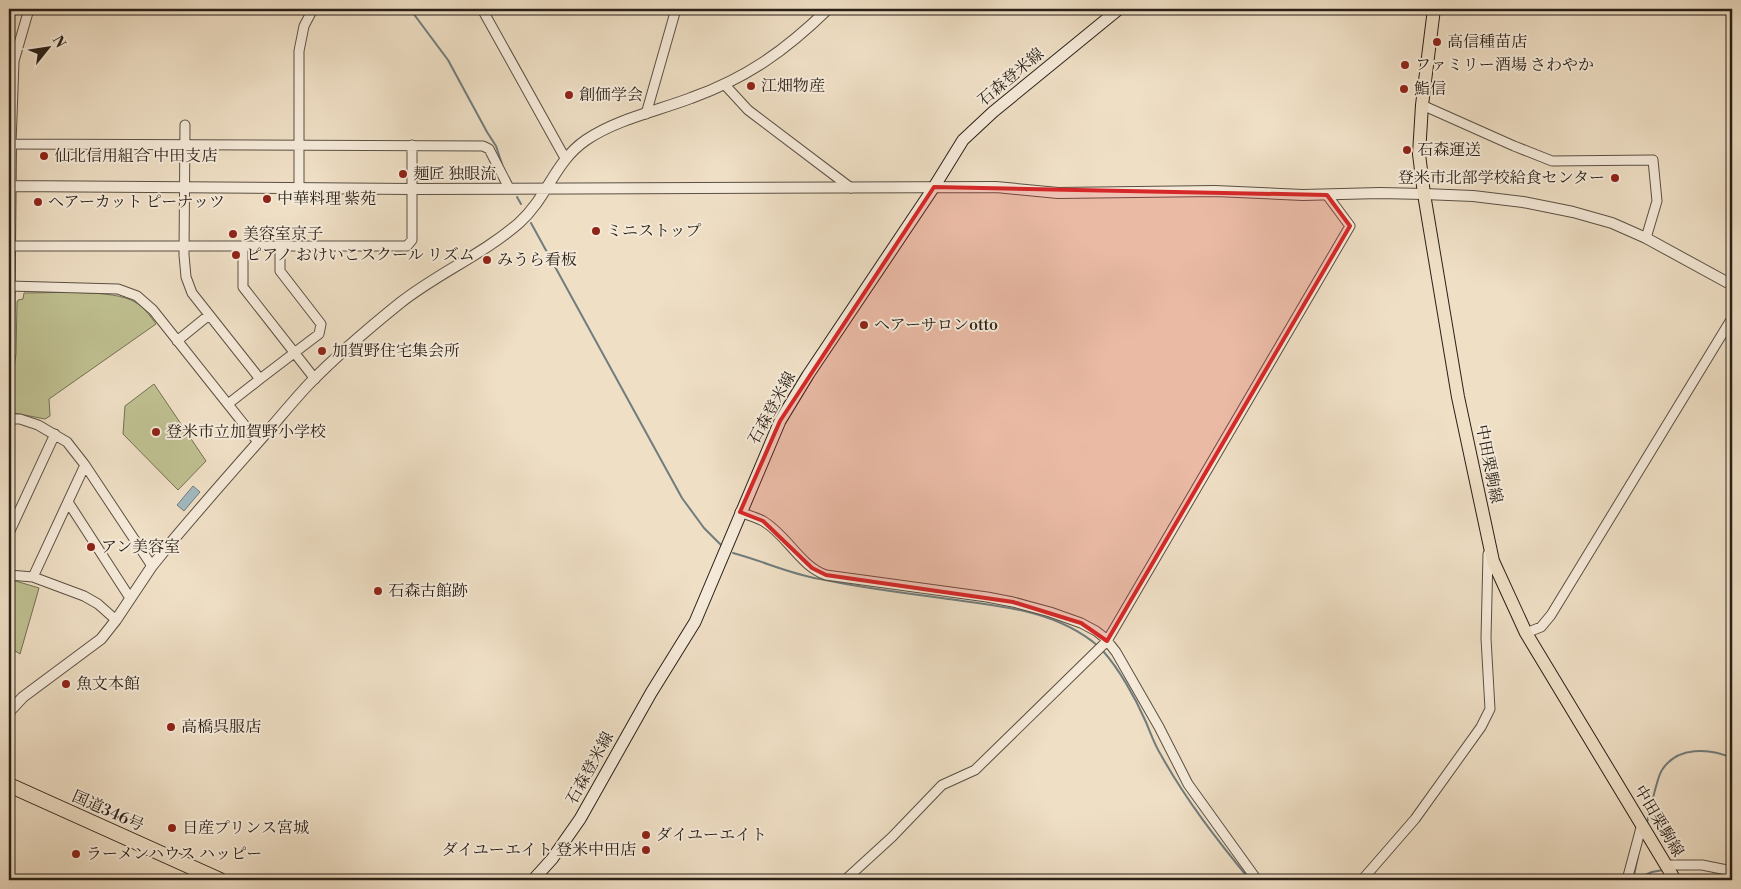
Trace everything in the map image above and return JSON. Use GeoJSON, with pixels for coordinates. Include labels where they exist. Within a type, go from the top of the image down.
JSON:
{"type":"FeatureCollection","features":[{"type":"Feature","properties":{"kind":"highway","name":"国道346号"},"geometry":{"type":"LineString","coordinates":[[9,785],[220,880]]}},
{"type":"Feature","properties":{"kind":"main road","name":"石森登米線"},"geometry":{"type":"LineString","coordinates":[[533,880],[552,859],[580,819],[647,701],[689,634],[705,602],[740,512],[780,420],[963,140],[1119,9]]}},
{"type":"Feature","properties":{"kind":"main road","name":"中田栗駒線"},"geometry":{"type":"LineString","coordinates":[[1434,9],[1422,105],[1419,154],[1458,397],[1488,543],[1493,561],[1526,633],[1670,871]]}},
{"type":"Feature","properties":{"kind":"street"},"geometry":{"type":"LineString","coordinates":[[9,356],[10,144],[14,61],[29,9]]}},
{"type":"Feature","properties":{"kind":"street"},"geometry":{"type":"LineString","coordinates":[[299,187],[299,52],[304,26],[313,9]]}},
{"type":"Feature","properties":{"kind":"street"},"geometry":{"type":"LineString","coordinates":[[482,9],[565,158]]}},
{"type":"Feature","properties":{"kind":"street"},"geometry":{"type":"LineString","coordinates":[[646,114],[676,9]]}},
{"type":"Feature","properties":{"kind":"street"},"geometry":{"type":"LineString","coordinates":[[9,712],[23,697],[101,638],[116,620],[152,566],[315,378],[400,303],[435,279],[493,244],[529,214],[548,188],[565,158],[578,146],[598,133],[725,85],[765,62],[794,41],[828,9]]}},
{"type":"Feature","properties":{"kind":"street"},"geometry":{"type":"LineString","coordinates":[[725,85],[748,110],[851,188]]}},
{"type":"Feature","properties":{"kind":"street"},"geometry":{"type":"LineString","coordinates":[[1422,105],[1552,161],[1653,160],[1658,200],[1646,238]]}},
{"type":"Feature","properties":{"kind":"street"},"geometry":{"type":"LineString","coordinates":[[185,125],[184,270],[188,285],[192,293],[260,379]]}},
{"type":"Feature","properties":{"kind":"street"},"geometry":{"type":"LineString","coordinates":[[10,144],[484,146],[489,149],[509,188]]}},
{"type":"Feature","properties":{"kind":"street"},"geometry":{"type":"LineString","coordinates":[[11,246],[407,246],[412,240],[412,146]]}},
{"type":"Feature","properties":{"kind":"street"},"geometry":{"type":"LineString","coordinates":[[10,186],[412,189],[996,187],[1058,192],[1215,191],[1327,195],[1380,193],[1473,196],[1548,206],[1612,223],[1646,238],[1732,285]]}},
{"type":"Feature","properties":{"kind":"street"},"geometry":{"type":"LineString","coordinates":[[844,880],[892,837],[942,785],[975,770],[1103,646],[1350,226],[1327,195]]}},
{"type":"Feature","properties":{"kind":"street"},"geometry":{"type":"LineString","coordinates":[[243,247],[243,287],[315,378]]}},
{"type":"Feature","properties":{"kind":"street"},"geometry":{"type":"LineString","coordinates":[[228,404],[319,334],[321,324],[280,271],[280,247]]}},
{"type":"Feature","properties":{"kind":"street"},"geometry":{"type":"LineString","coordinates":[[10,286],[107,288],[124,290],[137,296],[148,305],[258,442]]}},
{"type":"Feature","properties":{"kind":"street"},"geometry":{"type":"LineString","coordinates":[[177,341],[209,315]]}},
{"type":"Feature","properties":{"kind":"street"},"geometry":{"type":"LineString","coordinates":[[1526,633],[1541,627],[1551,615],[1732,318]]}},
{"type":"Feature","properties":{"kind":"street"},"geometry":{"type":"LineString","coordinates":[[9,419],[30,422],[47,429],[67,442],[85,465],[152,566]]}},
{"type":"Feature","properties":{"kind":"street"},"geometry":{"type":"LineString","coordinates":[[9,533],[55,434]]}},
{"type":"Feature","properties":{"kind":"street"},"geometry":{"type":"LineString","coordinates":[[33,577],[85,465]]}},
{"type":"Feature","properties":{"kind":"street"},"geometry":{"type":"LineString","coordinates":[[68,502],[130,598]]}},
{"type":"Feature","properties":{"kind":"street"},"geometry":{"type":"LineString","coordinates":[[740,512],[763,521],[812,568],[826,576],[1013,602],[1050,612],[1081,623],[1096,631],[1103,646],[1116,652],[1159,727],[1188,784],[1257,880]]}},
{"type":"Feature","properties":{"kind":"street"},"geometry":{"type":"LineString","coordinates":[[1362,880],[1415,819],[1481,727],[1490,709],[1486,638],[1488,543]]}},
{"type":"Feature","properties":{"kind":"street"},"geometry":{"type":"LineString","coordinates":[[9,575],[24,578],[33,577],[93,601],[116,620]]}},
{"type":"Feature","properties":{"kind":"street"},"geometry":{"type":"LineString","coordinates":[[1627,880],[1642,824]]}},
{"type":"Feature","properties":{"kind":"street"},"geometry":{"type":"LineString","coordinates":[[1670,871],[1702,865],[1732,871]]}},
{"type":"Feature","properties":{"kind":"highlighted area"},"geometry":{"type":"Polygon","coordinates":[[[934,187],[1327,195],[1350,226],[1107,641],[1081,623],[1013,602],[826,575],[812,568],[763,521],[740,512],[780,421],[934,187]]]}},
{"type":"Feature","properties":{"kind":"green space"},"geometry":{"type":"Polygon","coordinates":[[[24,293],[98,293],[113,295],[125,298],[141,306],[156,324],[49,399],[50,416],[45,419],[9,412],[16,354],[17,302],[23,299],[24,293]]]}},
{"type":"Feature","properties":{"kind":"green space"},"geometry":{"type":"Polygon","coordinates":[[[154,384],[206,461],[178,490],[123,434],[125,406],[154,384]]]}},
{"type":"Feature","properties":{"kind":"green space"},"geometry":{"type":"Polygon","coordinates":[[[9,579],[39,588],[20,654],[9,647],[9,579]]]}},
{"type":"Feature","properties":{"kind":"water"},"geometry":{"type":"Polygon","coordinates":[[[193,486],[200,492],[184,511],[177,505],[193,486]]]}},
{"type":"Feature","properties":{"kind":"waterway"},"geometry":{"type":"LineString","coordinates":[[410,9],[448,60],[496,146],[504,170]]}},
{"type":"Feature","properties":{"kind":"waterway"},"geometry":{"type":"LineString","coordinates":[[517,197],[521,204]]}},
{"type":"Feature","properties":{"kind":"waterway"},"geometry":{"type":"LineString","coordinates":[[531,223],[682,498],[704,528],[721,545]]}},
{"type":"Feature","properties":{"kind":"waterway"},"geometry":{"type":"LineString","coordinates":[[733,553],[809,577],[884,590],[1007,607],[1027,612],[1064,624],[1098,646]]}},
{"type":"Feature","properties":{"kind":"waterway"},"geometry":{"type":"LineString","coordinates":[[1103,651],[1132,693],[1156,746],[1191,804],[1250,880]]}},
{"type":"Feature","properties":{"kind":"waterway"},"geometry":{"type":"LineString","coordinates":[[1647,822],[1660,774],[1668,762],[1685,753],[1694,751],[1714,752],[1732,758]]}},
{"type":"Feature","properties":{"kind":"waterway"},"geometry":{"type":"LineString","coordinates":[[1633,880],[1638,856]]}},
{"type":"Feature","properties":{"kind":"waterway"},"geometry":{"type":"LineString","coordinates":[[1633,880],[1652,872],[1663,870]]}},
{"type":"Feature","properties":{"kind":"place","name":"高信種苗店"},"geometry":{"type":"Point","coordinates":[1437,42]}},
{"type":"Feature","properties":{"kind":"place","name":"ファミリー酒場 さわやか"},"geometry":{"type":"Point","coordinates":[1405,65]}},
{"type":"Feature","properties":{"kind":"place","name":"江畑物産"},"geometry":{"type":"Point","coordinates":[751,86]}},
{"type":"Feature","properties":{"kind":"place","name":"鮨信"},"geometry":{"type":"Point","coordinates":[1404,89]}},
{"type":"Feature","properties":{"kind":"place","name":"創価学会"},"geometry":{"type":"Point","coordinates":[569,95]}},
{"type":"Feature","properties":{"kind":"place","name":"石森運送"},"geometry":{"type":"Point","coordinates":[1407,150]}},
{"type":"Feature","properties":{"kind":"place","name":"仙北信用組合 中田支店"},"geometry":{"type":"Point","coordinates":[44,156]}},
{"type":"Feature","properties":{"kind":"place","name":"麺匠 独眼流"},"geometry":{"type":"Point","coordinates":[403,174]}},
{"type":"Feature","properties":{"kind":"place","name":"登米市北部学校給食センター"},"geometry":{"type":"Point","coordinates":[1615,178]}},
{"type":"Feature","properties":{"kind":"place","name":"中華料理 紫苑"},"geometry":{"type":"Point","coordinates":[267,199]}},
{"type":"Feature","properties":{"kind":"place","name":"ヘアーカット ピーナッツ"},"geometry":{"type":"Point","coordinates":[38,202]}},
{"type":"Feature","properties":{"kind":"place","name":"ミニストップ"},"geometry":{"type":"Point","coordinates":[596,231]}},
{"type":"Feature","properties":{"kind":"place","name":"美容室京子"},"geometry":{"type":"Point","coordinates":[233,234]}},
{"type":"Feature","properties":{"kind":"place","name":"ピアノ おけいこスクール リズム"},"geometry":{"type":"Point","coordinates":[236,255]}},
{"type":"Feature","properties":{"kind":"place","name":"みうら看板"},"geometry":{"type":"Point","coordinates":[487,260]}},
{"type":"Feature","properties":{"kind":"place","name":"ヘアーサロンotto"},"geometry":{"type":"Point","coordinates":[864,325]}},
{"type":"Feature","properties":{"kind":"place","name":"加賀野住宅集会所"},"geometry":{"type":"Point","coordinates":[322,351]}},
{"type":"Feature","properties":{"kind":"place","name":"登米市立加賀野小学校"},"geometry":{"type":"Point","coordinates":[156,432]}},
{"type":"Feature","properties":{"kind":"place","name":"アン美容室"},"geometry":{"type":"Point","coordinates":[91,547]}},
{"type":"Feature","properties":{"kind":"place","name":"石森古館跡"},"geometry":{"type":"Point","coordinates":[378,591]}},
{"type":"Feature","properties":{"kind":"place","name":"魚文本館"},"geometry":{"type":"Point","coordinates":[66,684]}},
{"type":"Feature","properties":{"kind":"place","name":"高橋呉服店"},"geometry":{"type":"Point","coordinates":[171,727]}},
{"type":"Feature","properties":{"kind":"place","name":"日産プリンス宮城"},"geometry":{"type":"Point","coordinates":[172,828]}},
{"type":"Feature","properties":{"kind":"place","name":"ダイユーエイト"},"geometry":{"type":"Point","coordinates":[646,835]}},
{"type":"Feature","properties":{"kind":"place","name":"ダイユーエイト 登米中田店"},"geometry":{"type":"Point","coordinates":[646,850]}},
{"type":"Feature","properties":{"kind":"place","name":"ラーメンハウス ハッピー"},"geometry":{"type":"Point","coordinates":[76,854]}}]}
